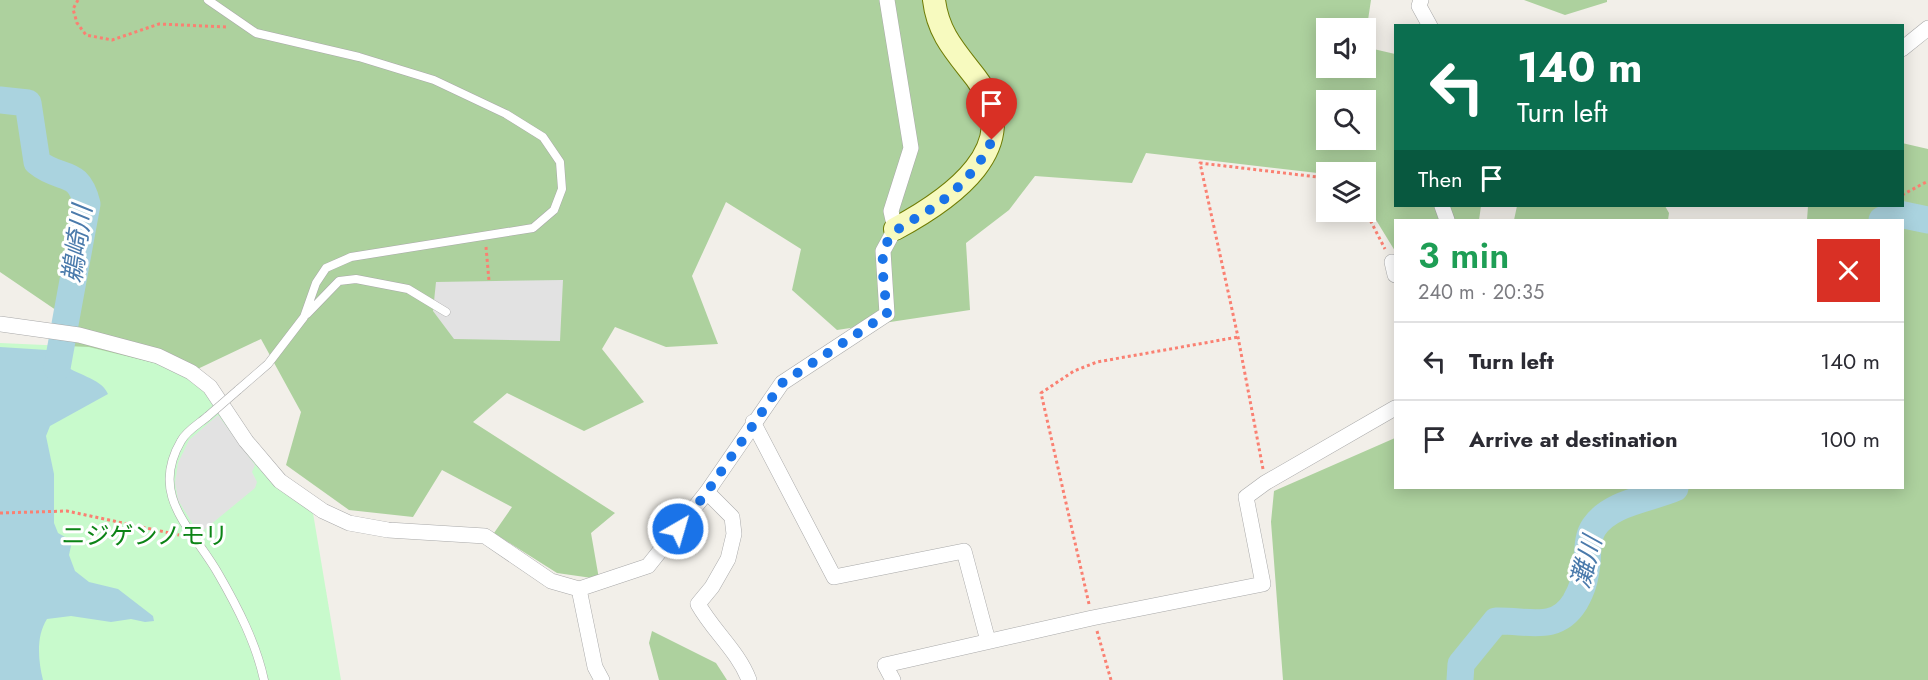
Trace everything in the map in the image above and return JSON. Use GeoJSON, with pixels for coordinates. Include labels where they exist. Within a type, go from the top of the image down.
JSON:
{"type":"FeatureCollection","features":[{"type":"Feature","properties":{"kind":"street"},"geometry":{"type":"LineString","coordinates":[[887,0],[911,148],[891,211],[895,229]]}},
{"type":"Feature","properties":{"kind":"street"},"geometry":{"type":"LineString","coordinates":[[0,324],[46,328],[79,335],[158,356],[191,372],[210,387],[246,441],[280,481],[323,511],[349,523],[388,530],[484,536],[551,581],[579,589],[648,566],[707,492],[782,383],[887,314],[883,250],[895,229],[927,212],[955,190],[983,160],[992,140],[994,114],[989,97],[946,41],[936,19],[934,0]]}},
{"type":"Feature","properties":{"kind":"street"},"geometry":{"type":"LineString","coordinates":[[1421,0],[1419,6],[1429,24]]}},
{"type":"Feature","properties":{"kind":"street"},"geometry":{"type":"LineString","coordinates":[[1904,47],[1928,28]]}},
{"type":"Feature","properties":{"kind":"street"},"geometry":{"type":"LineString","coordinates":[[893,680],[885,665],[1092,618],[1263,584],[1246,497],[1265,483],[1394,409]]}},
{"type":"Feature","properties":{"kind":"street"},"geometry":{"type":"LineString","coordinates":[[753,422],[834,577],[964,551],[988,641]]}},
{"type":"Feature","properties":{"kind":"street"},"geometry":{"type":"LineString","coordinates":[[707,492],[732,517],[734,534],[728,559],[712,587],[698,604],[706,619],[741,661],[749,680]]}},
{"type":"Feature","properties":{"kind":"street"},"geometry":{"type":"LineString","coordinates":[[579,589],[596,667],[602,680]]}},
{"type":"Feature","properties":{"kind":"lane"},"geometry":{"type":"LineString","coordinates":[[208,0],[248,28],[280,40],[359,57],[434,80],[506,114],[543,137],[560,162],[562,189],[554,210],[532,228],[351,257],[326,268],[316,283],[304,317]]}},
{"type":"Feature","properties":{"kind":"lane"},"geometry":{"type":"LineString","coordinates":[[264,680],[260,660],[247,628],[218,573],[174,508],[168,486],[172,461],[181,439],[268,364],[304,317],[339,281],[356,279],[408,289],[446,312]]}},
{"type":"Feature","properties":{"kind":"path"},"geometry":{"type":"LineString","coordinates":[[78,0],[73,9],[77,23],[86,35],[112,40],[159,24],[248,28]]}},
{"type":"Feature","properties":{"kind":"path"},"geometry":{"type":"LineString","coordinates":[[1265,483],[1238,337],[1200,163],[1316,177]]}},
{"type":"Feature","properties":{"kind":"path"},"geometry":{"type":"LineString","coordinates":[[1904,194],[1928,181]]}},
{"type":"Feature","properties":{"kind":"path"},"geometry":{"type":"LineString","coordinates":[[1371,222],[1394,266]]}},
{"type":"Feature","properties":{"kind":"path"},"geometry":{"type":"LineString","coordinates":[[485,236],[489,281]]}},
{"type":"Feature","properties":{"kind":"path"},"geometry":{"type":"LineString","coordinates":[[1111,680],[1092,618],[1041,393],[1074,371],[1096,362],[1238,337]]}},
{"type":"Feature","properties":{"kind":"path"},"geometry":{"type":"LineString","coordinates":[[0,513],[67,511],[193,537]]}},
{"type":"Feature","properties":{"kind":"green space"},"geometry":{"type":"Polygon","coordinates":[[[0,0],[1371,0],[1368,18],[1316,18],[1316,78],[1376,78],[1376,50],[1394,54],[1394,207],[1481,207],[1479,219],[1394,219],[1394,249],[1376,220],[1376,162],[1316,162],[1316,173],[1146,153],[1132,183],[1035,176],[1009,210],[966,243],[970,310],[837,330],[792,290],[801,249],[726,202],[692,276],[718,344],[666,347],[615,327],[602,349],[644,402],[584,431],[507,393],[473,422],[615,513],[591,533],[599,579],[557,573],[494,533],[512,507],[442,470],[413,517],[349,510],[286,465],[301,412],[261,339],[166,384],[61,357],[72,321],[0,272],[0,0]]]}},
{"type":"Feature","properties":{"kind":"green space"},"geometry":{"type":"Polygon","coordinates":[[[1524,0],[1607,0],[1607,2],[1565,15],[1524,0]]]}},
{"type":"Feature","properties":{"kind":"green space"},"geometry":{"type":"Polygon","coordinates":[[[1904,143],[1928,149],[1928,680],[1283,680],[1271,522],[1274,491],[1394,438],[1394,489],[1904,489],[1904,219],[1807,219],[1808,207],[1904,207],[1904,143]]]}},
{"type":"Feature","properties":{"kind":"green space"},"geometry":{"type":"Polygon","coordinates":[[[1517,207],[1666,207],[1669,213],[1668,219],[1514,219],[1517,207]]]}},
{"type":"Feature","properties":{"kind":"green space","name":"ニジゲンノモリ"},"geometry":{"type":"Polygon","coordinates":[[[0,343],[89,347],[191,372],[312,507],[341,680],[0,680],[0,343]]]}},
{"type":"Feature","properties":{"kind":"green space"},"geometry":{"type":"Polygon","coordinates":[[[652,631],[716,663],[727,680],[659,680],[649,643],[652,631]]]}},
{"type":"Feature","properties":{"kind":"shaded area"},"geometry":{"type":"Polygon","coordinates":[[[563,280],[560,341],[454,339],[433,311],[436,282],[563,280]]]}},
{"type":"Feature","properties":{"kind":"shaded area"},"geometry":{"type":"Polygon","coordinates":[[[218,415],[255,465],[252,472],[257,482],[255,488],[204,530],[194,526],[178,500],[175,483],[178,463],[189,440],[218,415]]]}},
{"type":"Feature","properties":{"kind":"water"},"geometry":{"type":"Polygon","coordinates":[[[0,347],[47,350],[61,357],[62,363],[67,367],[105,388],[108,394],[50,426],[46,436],[54,474],[54,523],[58,533],[72,541],[69,555],[75,571],[89,582],[118,589],[153,616],[154,621],[131,619],[111,622],[71,616],[47,619],[41,633],[39,648],[43,680],[0,680],[0,347]]]}},
{"type":"Feature","properties":{"kind":"waterway","name":"鵜崎川"},"geometry":{"type":"LineString","coordinates":[[0,100],[28,103],[37,162],[74,180],[83,192],[87,204],[57,368]]}},
{"type":"Feature","properties":{"kind":"waterway","name":"灘川"},"geometry":{"type":"LineString","coordinates":[[1885,219],[1899,214],[1928,220]]}},
{"type":"Feature","properties":{"kind":"waterway","name":"灘川"},"geometry":{"type":"LineString","coordinates":[[1460,680],[1461,664],[1496,621],[1540,623],[1559,618],[1567,612],[1582,588],[1590,535],[1601,519],[1610,512],[1632,502],[1672,489]]}},
{"type":"Feature","properties":{"kind":"route"},"geometry":{"type":"LineString","coordinates":[[678,529],[707,492],[782,383],[887,314],[883,250],[895,229],[927,212],[955,190],[983,160],[992,140]]}}]}
